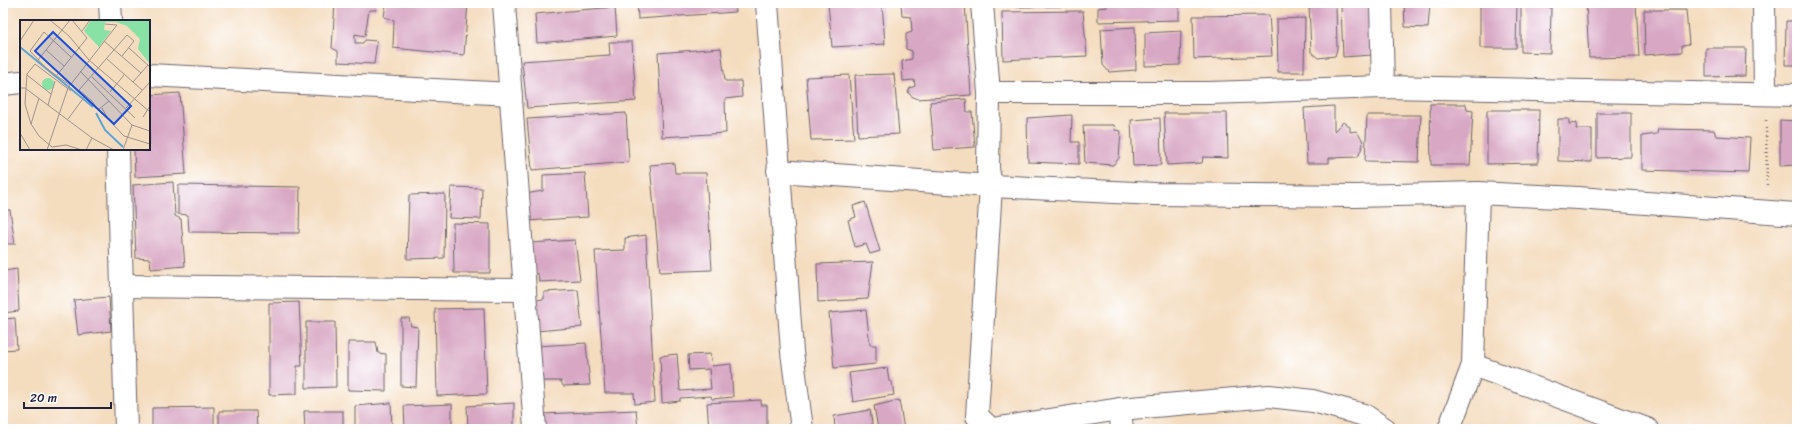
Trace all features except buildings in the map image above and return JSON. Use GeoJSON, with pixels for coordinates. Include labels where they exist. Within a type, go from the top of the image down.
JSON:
{"type":"FeatureCollection","features":[{"type":"Feature","properties":{"kind":"street"},"geometry":{"type":"LineString","coordinates":[[110,3],[111,20]]}},
{"type":"Feature","properties":{"kind":"street"},"geometry":{"type":"LineString","coordinates":[[504,3],[534,429]]}},
{"type":"Feature","properties":{"kind":"street"},"geometry":{"type":"LineString","coordinates":[[767,3],[792,352],[802,429]]}},
{"type":"Feature","properties":{"kind":"street"},"geometry":{"type":"LineString","coordinates":[[982,3],[989,93],[988,169],[991,186],[977,416],[992,429],[1121,419],[1269,396],[1314,400],[1364,415],[1385,429]]}},
{"type":"Feature","properties":{"kind":"street"},"geometry":{"type":"LineString","coordinates":[[1381,3],[1383,88]]}},
{"type":"Feature","properties":{"kind":"street"},"geometry":{"type":"LineString","coordinates":[[1764,3],[1765,93]]}},
{"type":"Feature","properties":{"kind":"street"},"geometry":{"type":"LineString","coordinates":[[150,75],[511,94]]}},
{"type":"Feature","properties":{"kind":"street"},"geometry":{"type":"LineString","coordinates":[[3,84],[20,82]]}},
{"type":"Feature","properties":{"kind":"street"},"geometry":{"type":"LineString","coordinates":[[989,93],[1209,92],[1383,88],[1765,93],[1797,95]]}},
{"type":"Feature","properties":{"kind":"street"},"geometry":{"type":"LineString","coordinates":[[118,150],[126,429]]}},
{"type":"Feature","properties":{"kind":"street"},"geometry":{"type":"LineString","coordinates":[[778,171],[991,186],[1155,194],[1355,196],[1478,193],[1578,198],[1797,214]]}},
{"type":"Feature","properties":{"kind":"street"},"geometry":{"type":"LineString","coordinates":[[1449,429],[1473,365],[1478,193]]}},
{"type":"Feature","properties":{"kind":"street"},"geometry":{"type":"LineString","coordinates":[[122,286],[525,290]]}},
{"type":"Feature","properties":{"kind":"street"},"geometry":{"type":"LineString","coordinates":[[1473,365],[1647,429]]}},
{"type":"Feature","properties":{"kind":"path"},"geometry":{"type":"LineString","coordinates":[[1765,93],[1769,211]]}}]}
